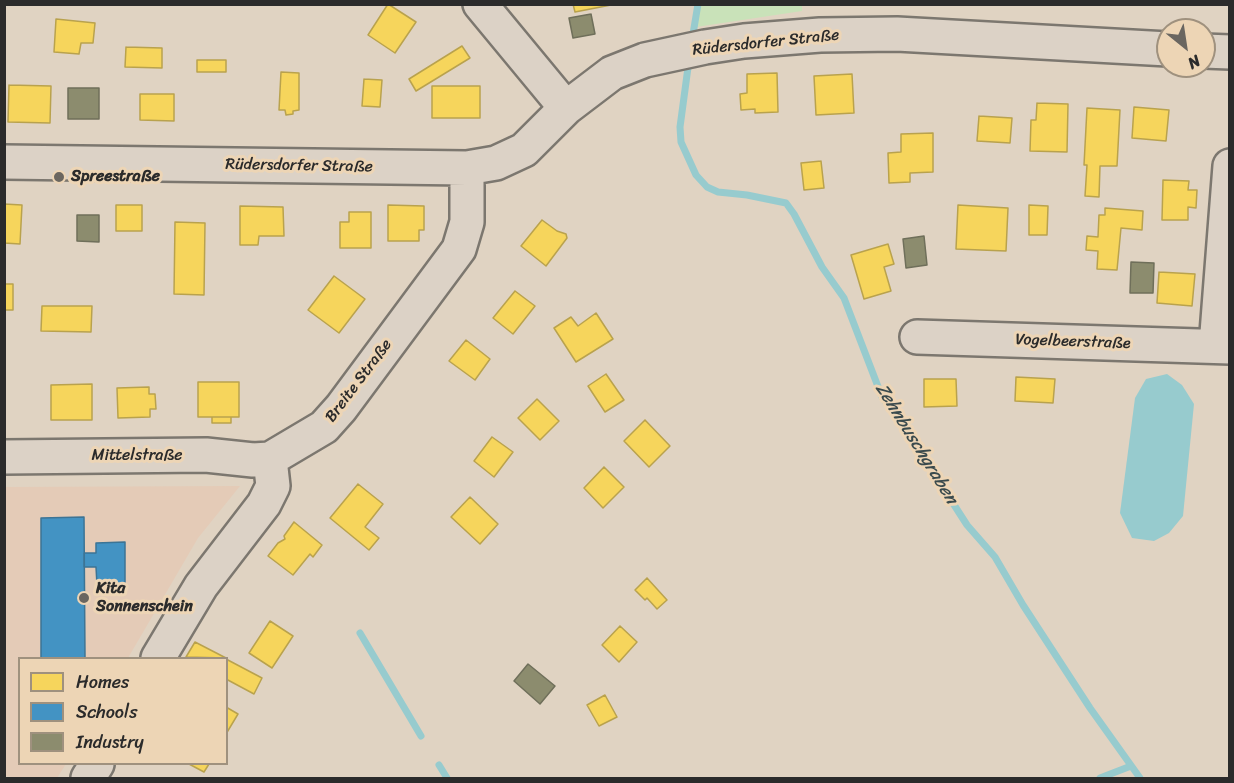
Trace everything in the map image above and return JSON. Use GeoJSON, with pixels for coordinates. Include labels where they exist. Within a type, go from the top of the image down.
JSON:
{"type":"FeatureCollection","features":[{"type":"Feature","properties":{"kind":"street"},"geometry":{"type":"LineString","coordinates":[[480,4],[566,108]]}},
{"type":"Feature","properties":{"kind":"street","name":"Rüdersdorfer Straße"},"geometry":{"type":"LineString","coordinates":[[4,162],[467,168],[496,163],[524,150],[566,108],[612,73],[645,60],[691,50],[744,41],[820,35],[897,34],[1156,48]]}},
{"type":"Feature","properties":{"kind":"street"},"geometry":{"type":"LineString","coordinates":[[1223,346],[1230,166]]}},
{"type":"Feature","properties":{"kind":"street","name":"Breite Straße"},"geometry":{"type":"LineString","coordinates":[[270,459],[324,427],[459,249],[467,222],[467,168]]}},
{"type":"Feature","properties":{"kind":"street","name":"Vogelbeerstraße"},"geometry":{"type":"LineString","coordinates":[[917,337],[1223,346]]}},
{"type":"Feature","properties":{"kind":"street","name":"Mittelstraße"},"geometry":{"type":"LineString","coordinates":[[4,457],[206,455],[253,460],[270,459]]}},
{"type":"Feature","properties":{"kind":"street"},"geometry":{"type":"LineString","coordinates":[[159,657],[201,586],[264,504],[273,486],[270,459]]}},
{"type":"Feature","properties":{"kind":"street"},"geometry":{"type":"LineString","coordinates":[[88,778],[96,765]]}},
{"type":"Feature","properties":{"kind":"shaded area","name":"Kita Sonnenschein"},"geometry":{"type":"Polygon","coordinates":[[[240,486],[198,538],[129,657],[18,657],[18,765],[65,765],[57,778],[5,776],[4,487],[240,486]]]}},
{"type":"Feature","properties":{"kind":"green space"},"geometry":{"type":"Polygon","coordinates":[[[696,5],[802,5],[802,11],[696,27],[696,5]]]}},
{"type":"Feature","properties":{"kind":"water"},"geometry":{"type":"Polygon","coordinates":[[[1167,374],[1182,385],[1194,404],[1183,516],[1169,533],[1154,541],[1132,538],[1120,513],[1135,398],[1146,379],[1167,374]]]}},
{"type":"Feature","properties":{"kind":"building: Homes"},"geometry":{"type":"Polygon","coordinates":[[[388,4],[416,22],[395,53],[368,35],[388,4]]]}},
{"type":"Feature","properties":{"kind":"building: Homes"},"geometry":{"type":"Polygon","coordinates":[[[573,4],[611,4],[611,5],[575,12],[573,4]]]}},
{"type":"Feature","properties":{"kind":"building: Homes"},"geometry":{"type":"Polygon","coordinates":[[[56,19],[95,23],[93,43],[81,43],[79,54],[54,52],[56,19]]]}},
{"type":"Feature","properties":{"kind":"building: Homes"},"geometry":{"type":"Polygon","coordinates":[[[462,46],[470,58],[416,91],[409,79],[462,46]]]}},
{"type":"Feature","properties":{"kind":"building: Homes"},"geometry":{"type":"Polygon","coordinates":[[[126,47],[162,48],[162,68],[125,67],[126,47]]]}},
{"type":"Feature","properties":{"kind":"building: Homes"},"geometry":{"type":"Polygon","coordinates":[[[197,60],[226,60],[226,72],[197,72],[197,60]]]}},
{"type":"Feature","properties":{"kind":"building: Homes"},"geometry":{"type":"Polygon","coordinates":[[[281,72],[299,73],[299,110],[293,111],[293,114],[286,115],[285,110],[279,110],[281,72]]]}},
{"type":"Feature","properties":{"kind":"building: Homes"},"geometry":{"type":"Polygon","coordinates":[[[777,73],[778,112],[755,113],[755,109],[741,110],[740,94],[747,93],[747,74],[777,73]]]}},
{"type":"Feature","properties":{"kind":"building: Homes"},"geometry":{"type":"Polygon","coordinates":[[[852,74],[854,113],[816,115],[814,76],[852,74]]]}},
{"type":"Feature","properties":{"kind":"building: Homes"},"geometry":{"type":"Polygon","coordinates":[[[364,79],[382,80],[380,107],[362,106],[364,79]]]}},
{"type":"Feature","properties":{"kind":"building: Homes"},"geometry":{"type":"Polygon","coordinates":[[[9,85],[51,86],[50,123],[8,122],[9,85]]]}},
{"type":"Feature","properties":{"kind":"building: Homes"},"geometry":{"type":"Polygon","coordinates":[[[432,86],[480,86],[480,118],[432,118],[432,86]]]}},
{"type":"Feature","properties":{"kind":"building: Homes"},"geometry":{"type":"Polygon","coordinates":[[[140,94],[174,94],[174,121],[140,120],[140,94]]]}},
{"type":"Feature","properties":{"kind":"building: Homes"},"geometry":{"type":"Polygon","coordinates":[[[1037,103],[1068,104],[1067,152],[1030,151],[1031,120],[1036,120],[1037,103]]]}},
{"type":"Feature","properties":{"kind":"building: Homes"},"geometry":{"type":"Polygon","coordinates":[[[1134,107],[1169,110],[1166,141],[1132,138],[1134,107]]]}},
{"type":"Feature","properties":{"kind":"building: Homes"},"geometry":{"type":"Polygon","coordinates":[[[1087,108],[1120,110],[1117,166],[1100,166],[1099,197],[1085,196],[1087,108]]]}},
{"type":"Feature","properties":{"kind":"building: Homes"},"geometry":{"type":"Polygon","coordinates":[[[979,116],[1012,118],[1010,143],[977,141],[979,116]]]}},
{"type":"Feature","properties":{"kind":"building: Homes"},"geometry":{"type":"Polygon","coordinates":[[[933,133],[933,172],[910,173],[910,182],[889,183],[888,153],[901,152],[901,134],[933,133]]]}},
{"type":"Feature","properties":{"kind":"building: Homes"},"geometry":{"type":"Polygon","coordinates":[[[821,161],[824,188],[804,190],[801,163],[821,161]]]}},
{"type":"Feature","properties":{"kind":"building: Homes"},"geometry":{"type":"Polygon","coordinates":[[[1163,180],[1189,181],[1188,190],[1197,190],[1196,208],[1188,207],[1188,220],[1162,220],[1163,180]]]}},
{"type":"Feature","properties":{"kind":"building: Homes"},"geometry":{"type":"Polygon","coordinates":[[[4,204],[22,205],[20,244],[4,243],[4,204]]]}},
{"type":"Feature","properties":{"kind":"building: Homes"},"geometry":{"type":"Polygon","coordinates":[[[116,205],[142,205],[142,231],[116,231],[116,205]]]}},
{"type":"Feature","properties":{"kind":"building: Homes"},"geometry":{"type":"Polygon","coordinates":[[[388,205],[424,206],[424,230],[419,230],[419,241],[388,241],[388,205]]]}},
{"type":"Feature","properties":{"kind":"building: Homes"},"geometry":{"type":"Polygon","coordinates":[[[958,205],[1008,208],[1006,251],[956,249],[958,205]]]}},
{"type":"Feature","properties":{"kind":"building: Homes"},"geometry":{"type":"Polygon","coordinates":[[[1029,205],[1048,206],[1047,235],[1029,235],[1029,205]]]}},
{"type":"Feature","properties":{"kind":"building: Homes"},"geometry":{"type":"Polygon","coordinates":[[[240,206],[283,207],[284,236],[259,236],[258,245],[240,245],[240,206]]]}},
{"type":"Feature","properties":{"kind":"building: Homes"},"geometry":{"type":"Polygon","coordinates":[[[1105,208],[1143,211],[1142,230],[1121,228],[1117,270],[1097,269],[1098,251],[1086,250],[1087,236],[1098,237],[1099,215],[1105,215],[1105,208]]]}},
{"type":"Feature","properties":{"kind":"building: Homes"},"geometry":{"type":"Polygon","coordinates":[[[349,212],[371,212],[371,248],[340,248],[340,222],[349,222],[349,212]]]}},
{"type":"Feature","properties":{"kind":"building: Homes"},"geometry":{"type":"Polygon","coordinates":[[[542,220],[557,231],[566,234],[567,238],[546,266],[521,246],[542,220]]]}},
{"type":"Feature","properties":{"kind":"building: Homes"},"geometry":{"type":"Polygon","coordinates":[[[175,222],[205,223],[204,295],[174,294],[175,222]]]}},
{"type":"Feature","properties":{"kind":"building: Homes"},"geometry":{"type":"Polygon","coordinates":[[[888,244],[894,264],[884,267],[891,291],[864,299],[851,255],[888,244]]]}},
{"type":"Feature","properties":{"kind":"building: Homes"},"geometry":{"type":"Polygon","coordinates":[[[1159,272],[1195,274],[1192,306],[1157,303],[1159,272]]]}},
{"type":"Feature","properties":{"kind":"building: Homes"},"geometry":{"type":"Polygon","coordinates":[[[334,276],[365,299],[339,333],[308,310],[334,276]]]}},
{"type":"Feature","properties":{"kind":"building: Homes"},"geometry":{"type":"Polygon","coordinates":[[[4,284],[13,284],[13,310],[4,310],[4,284]]]}},
{"type":"Feature","properties":{"kind":"building: Homes"},"geometry":{"type":"Polygon","coordinates":[[[515,291],[535,306],[513,334],[493,318],[515,291]]]}},
{"type":"Feature","properties":{"kind":"building: Homes"},"geometry":{"type":"Polygon","coordinates":[[[42,306],[92,306],[91,332],[41,331],[42,306]]]}},
{"type":"Feature","properties":{"kind":"building: Homes"},"geometry":{"type":"Polygon","coordinates":[[[596,313],[613,339],[576,362],[554,328],[571,317],[578,326],[596,313]]]}},
{"type":"Feature","properties":{"kind":"building: Homes"},"geometry":{"type":"Polygon","coordinates":[[[466,340],[490,359],[475,380],[449,361],[466,340]]]}},
{"type":"Feature","properties":{"kind":"building: Homes"},"geometry":{"type":"Polygon","coordinates":[[[606,374],[624,400],[605,412],[588,386],[606,374]]]}},
{"type":"Feature","properties":{"kind":"building: Homes"},"geometry":{"type":"Polygon","coordinates":[[[1016,377],[1055,379],[1053,403],[1015,401],[1016,377]]]}},
{"type":"Feature","properties":{"kind":"building: Homes"},"geometry":{"type":"Polygon","coordinates":[[[924,379],[956,379],[957,406],[924,407],[924,379]]]}},
{"type":"Feature","properties":{"kind":"building: Homes"},"geometry":{"type":"Polygon","coordinates":[[[198,382],[239,382],[239,417],[198,417],[198,382]]]}},
{"type":"Feature","properties":{"kind":"building: Homes"},"geometry":{"type":"Polygon","coordinates":[[[92,384],[92,420],[51,420],[51,385],[92,384]]]}},
{"type":"Feature","properties":{"kind":"building: Homes"},"geometry":{"type":"Polygon","coordinates":[[[149,387],[149,394],[155,394],[156,409],[150,409],[150,417],[118,418],[117,388],[149,387]]]}},
{"type":"Feature","properties":{"kind":"building: Homes"},"geometry":{"type":"Polygon","coordinates":[[[537,399],[559,421],[540,440],[518,418],[537,399]]]}},
{"type":"Feature","properties":{"kind":"building: Homes"},"geometry":{"type":"Polygon","coordinates":[[[212,417],[231,417],[231,423],[212,423],[212,417]]]}},
{"type":"Feature","properties":{"kind":"building: Homes"},"geometry":{"type":"Polygon","coordinates":[[[645,420],[670,446],[649,467],[624,441],[645,420]]]}},
{"type":"Feature","properties":{"kind":"building: Homes"},"geometry":{"type":"Polygon","coordinates":[[[492,437],[513,452],[494,477],[474,461],[492,437]]]}},
{"type":"Feature","properties":{"kind":"building: Homes"},"geometry":{"type":"Polygon","coordinates":[[[604,467],[624,487],[603,508],[584,488],[604,467]]]}},
{"type":"Feature","properties":{"kind":"building: Homes"},"geometry":{"type":"Polygon","coordinates":[[[358,484],[383,504],[365,527],[379,538],[369,550],[330,518],[358,484]]]}},
{"type":"Feature","properties":{"kind":"building: Homes"},"geometry":{"type":"Polygon","coordinates":[[[470,497],[498,524],[480,544],[451,517],[470,497]]]}},
{"type":"Feature","properties":{"kind":"building: Homes"},"geometry":{"type":"Polygon","coordinates":[[[294,522],[322,545],[313,557],[310,554],[293,575],[268,556],[278,543],[285,539],[284,536],[294,522]]]}},
{"type":"Feature","properties":{"kind":"building: Homes"},"geometry":{"type":"Polygon","coordinates":[[[647,578],[667,600],[657,609],[635,590],[647,578]]]}},
{"type":"Feature","properties":{"kind":"building: Homes"},"geometry":{"type":"Polygon","coordinates":[[[270,621],[293,636],[272,668],[249,653],[270,621]]]}},
{"type":"Feature","properties":{"kind":"building: Homes"},"geometry":{"type":"Polygon","coordinates":[[[620,626],[637,642],[619,662],[602,645],[620,626]]]}},
{"type":"Feature","properties":{"kind":"building: Homes"},"geometry":{"type":"Polygon","coordinates":[[[195,642],[224,657],[186,657],[195,642]]]}},
{"type":"Feature","properties":{"kind":"building: Homes"},"geometry":{"type":"Polygon","coordinates":[[[228,660],[262,678],[254,694],[228,680],[228,660]]]}},
{"type":"Feature","properties":{"kind":"building: Homes"},"geometry":{"type":"Polygon","coordinates":[[[605,695],[617,717],[599,726],[587,705],[605,695]]]}},
{"type":"Feature","properties":{"kind":"building: Homes"},"geometry":{"type":"Polygon","coordinates":[[[228,708],[238,714],[228,731],[228,708]]]}},
{"type":"Feature","properties":{"kind":"building: Homes"},"geometry":{"type":"Polygon","coordinates":[[[191,765],[208,765],[204,772],[191,765]]]}},
{"type":"Feature","properties":{"kind":"building: Schools"},"geometry":{"type":"Polygon","coordinates":[[[84,517],[85,657],[41,657],[41,518],[84,517]]]}},
{"type":"Feature","properties":{"kind":"building: Schools"},"geometry":{"type":"Polygon","coordinates":[[[125,542],[125,585],[97,585],[96,567],[84,567],[84,553],[96,553],[96,543],[125,542]]]}},
{"type":"Feature","properties":{"kind":"building: Industry"},"geometry":{"type":"Polygon","coordinates":[[[591,14],[595,34],[573,38],[569,18],[591,14]]]}},
{"type":"Feature","properties":{"kind":"building: Industry"},"geometry":{"type":"Polygon","coordinates":[[[68,88],[99,88],[99,119],[68,119],[68,88]]]}},
{"type":"Feature","properties":{"kind":"building: Industry"},"geometry":{"type":"Polygon","coordinates":[[[77,215],[99,215],[99,242],[77,241],[77,215]]]}},
{"type":"Feature","properties":{"kind":"building: Industry"},"geometry":{"type":"Polygon","coordinates":[[[924,236],[927,265],[906,268],[903,239],[924,236]]]}},
{"type":"Feature","properties":{"kind":"building: Industry"},"geometry":{"type":"Polygon","coordinates":[[[1131,262],[1154,263],[1153,293],[1130,293],[1131,262]]]}},
{"type":"Feature","properties":{"kind":"building: Industry"},"geometry":{"type":"Polygon","coordinates":[[[528,664],[555,686],[540,704],[514,681],[528,664]]]}},
{"type":"Feature","properties":{"kind":"waterway","name":"Zehnbuschgraben"},"geometry":{"type":"LineString","coordinates":[[692,40],[698,4]]}},
{"type":"Feature","properties":{"kind":"waterway","name":"Zehnbuschgraben"},"geometry":{"type":"LineString","coordinates":[[689,60],[680,127],[681,142],[696,175],[707,187],[718,192],[786,203],[822,267],[844,298],[882,397],[967,525],[995,557],[1023,605],[1090,708],[1140,778]]}},
{"type":"Feature","properties":{"kind":"waterway"},"geometry":{"type":"LineString","coordinates":[[360,633],[421,736]]}},
{"type":"Feature","properties":{"kind":"waterway"},"geometry":{"type":"LineString","coordinates":[[439,765],[447,778]]}},
{"type":"Feature","properties":{"kind":"waterway"},"geometry":{"type":"LineString","coordinates":[[1100,778],[1131,766]]}},
{"type":"Feature","properties":{"kind":"place","name":"Spreestraße"},"geometry":{"type":"Point","coordinates":[59,177]}},
{"type":"Feature","properties":{"kind":"place","name":"Kita Sonnenschein"},"geometry":{"type":"Point","coordinates":[84,598]}}]}
